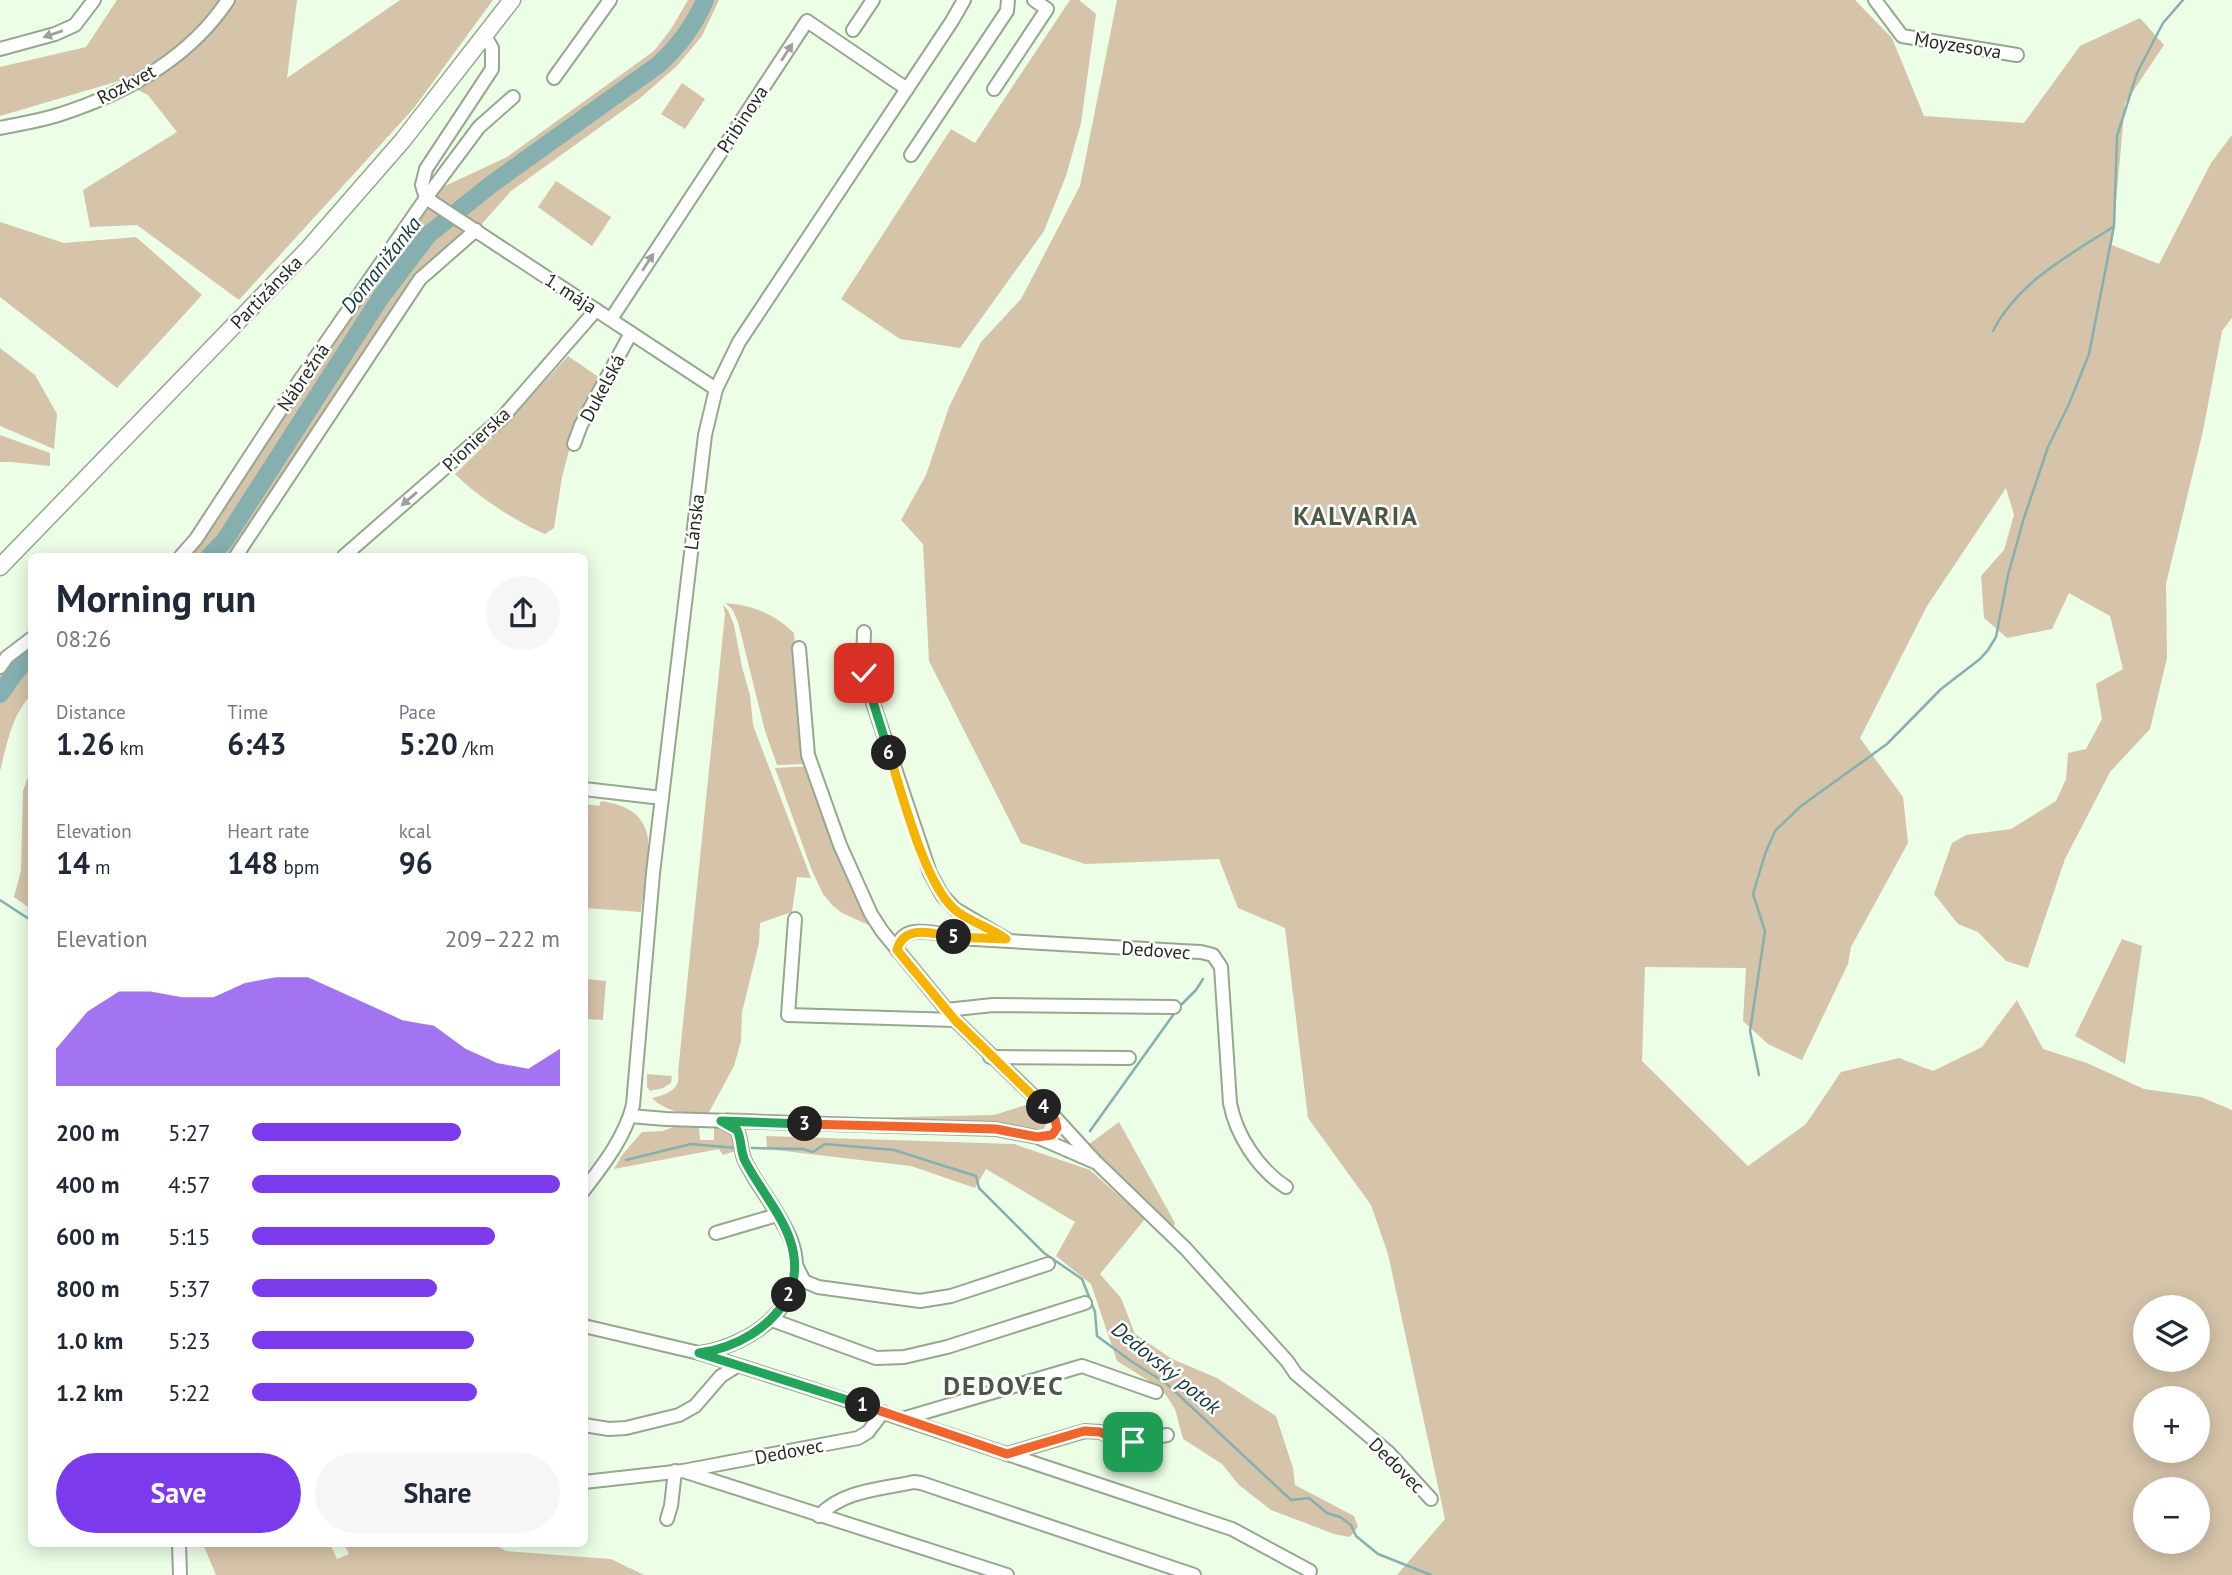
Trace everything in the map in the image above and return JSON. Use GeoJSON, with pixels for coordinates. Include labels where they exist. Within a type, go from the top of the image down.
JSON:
{"type":"FeatureCollection","features":[{"type":"Feature","properties":{"kind":"main road","name":"Partizánska"},"geometry":{"type":"LineString","coordinates":[[0,567],[308,249],[397,148],[512,0]]}},
{"type":"Feature","properties":{"kind":"street"},"geometry":{"type":"LineString","coordinates":[[0,49],[55,34],[75,24],[94,0]]}},
{"type":"Feature","properties":{"kind":"street","name":"Rozkvet"},"geometry":{"type":"LineString","coordinates":[[0,128],[55,116],[107,98],[185,49],[229,0]]}},
{"type":"Feature","properties":{"kind":"street"},"geometry":{"type":"LineString","coordinates":[[554,78],[610,0]]}},
{"type":"Feature","properties":{"kind":"street"},"geometry":{"type":"LineString","coordinates":[[853,30],[873,0]]}},
{"type":"Feature","properties":{"kind":"street","name":"Lánska"},"geometry":{"type":"LineString","coordinates":[[630,1116],[653,873],[709,411],[726,366],[743,335],[964,0]]}},
{"type":"Feature","properties":{"kind":"street"},"geometry":{"type":"LineString","coordinates":[[911,155],[1007,11],[1008,0]]}},
{"type":"Feature","properties":{"kind":"street"},"geometry":{"type":"LineString","coordinates":[[994,89],[1047,9],[1034,0]]}},
{"type":"Feature","properties":{"kind":"street","name":"Moyzesova"},"geometry":{"type":"LineString","coordinates":[[1875,0],[1902,36],[2017,55]]}},
{"type":"Feature","properties":{"kind":"street","name":"Pribinova"},"geometry":{"type":"LineString","coordinates":[[611,319],[807,21],[907,89]]}},
{"type":"Feature","properties":{"kind":"street"},"geometry":{"type":"LineString","coordinates":[[426,198],[422,184],[426,169],[492,69],[492,48],[485,36]]}},
{"type":"Feature","properties":{"kind":"street","name":"Nábrežná"},"geometry":{"type":"LineString","coordinates":[[184,553],[196,539],[300,380],[426,198],[479,127],[513,97]]}},
{"type":"Feature","properties":{"kind":"street","name":"1. mája"},"geometry":{"type":"LineString","coordinates":[[426,198],[716,389]]}},
{"type":"Feature","properties":{"kind":"street"},"geometry":{"type":"LineString","coordinates":[[238,553],[420,279],[476,230]]}},
{"type":"Feature","properties":{"kind":"street","name":"Pionierska"},"geometry":{"type":"LineString","coordinates":[[348,553],[446,473],[502,418],[596,310]]}},
{"type":"Feature","properties":{"kind":"street","name":"Dukelská"},"geometry":{"type":"LineString","coordinates":[[574,444],[581,425],[631,333]]}},
{"type":"Feature","properties":{"kind":"street"},"geometry":{"type":"LineString","coordinates":[[864,632],[863,667],[867,685],[930,873],[955,909],[1006,939]]}},
{"type":"Feature","properties":{"kind":"street"},"geometry":{"type":"LineString","coordinates":[[0,667],[7,657],[28,641]]}},
{"type":"Feature","properties":{"kind":"street","name":"Dedovec"},"geometry":{"type":"LineString","coordinates":[[799,648],[806,743],[811,766],[840,845],[871,914],[882,931],[951,1015],[990,1057],[1051,1113],[1097,1163],[1186,1249],[1296,1374],[1388,1452],[1431,1499]]}},
{"type":"Feature","properties":{"kind":"street"},"geometry":{"type":"LineString","coordinates":[[588,789],[662,798]]}},
{"type":"Feature","properties":{"kind":"street","name":"Dedovec"},"geometry":{"type":"LineString","coordinates":[[871,914],[888,930],[899,933],[917,932],[972,939],[1201,952],[1216,958],[1222,976],[1233,1115],[1254,1157],[1273,1178],[1286,1187]]}},
{"type":"Feature","properties":{"kind":"street"},"geometry":{"type":"LineString","coordinates":[[795,919],[788,1015],[951,1015],[993,1005],[1174,1007]]}},
{"type":"Feature","properties":{"kind":"street"},"geometry":{"type":"LineString","coordinates":[[897,950],[906,935],[917,932]]}},
{"type":"Feature","properties":{"kind":"street"},"geometry":{"type":"LineString","coordinates":[[990,1057],[1129,1058]]}},
{"type":"Feature","properties":{"kind":"street"},"geometry":{"type":"LineString","coordinates":[[1037,1137],[1049,1136],[1056,1131],[1057,1124],[1051,1113]]}},
{"type":"Feature","properties":{"kind":"street"},"geometry":{"type":"LineString","coordinates":[[588,1185],[609,1157],[630,1116]]}},
{"type":"Feature","properties":{"kind":"street","name":"Dedovec"},"geometry":{"type":"LineString","coordinates":[[630,1116],[996,1129],[1037,1137],[1097,1163]]}},
{"type":"Feature","properties":{"kind":"street"},"geometry":{"type":"LineString","coordinates":[[721,1121],[731,1125],[740,1135],[742,1154],[792,1242],[796,1264],[804,1281],[818,1287],[920,1301],[951,1296],[1048,1264]]}},
{"type":"Feature","properties":{"kind":"street"},"geometry":{"type":"LineString","coordinates":[[716,1233],[777,1215]]}},
{"type":"Feature","properties":{"kind":"street"},"geometry":{"type":"LineString","coordinates":[[699,1353],[731,1344],[772,1320],[790,1294],[796,1264]]}},
{"type":"Feature","properties":{"kind":"street"},"geometry":{"type":"LineString","coordinates":[[784,1305],[800,1293],[818,1287]]}},
{"type":"Feature","properties":{"kind":"street"},"geometry":{"type":"LineString","coordinates":[[772,1320],[876,1359],[904,1357],[947,1347],[1086,1303]]}},
{"type":"Feature","properties":{"kind":"street"},"geometry":{"type":"LineString","coordinates":[[588,1327],[699,1353],[1232,1529],[1310,1571]]}},
{"type":"Feature","properties":{"kind":"street"},"geometry":{"type":"LineString","coordinates":[[588,1426],[626,1428],[688,1411],[721,1376],[737,1366]]}},
{"type":"Feature","properties":{"kind":"street"},"geometry":{"type":"LineString","coordinates":[[902,1419],[1082,1366],[1156,1392]]}},
{"type":"Feature","properties":{"kind":"street","name":"Dedovec"},"geometry":{"type":"LineString","coordinates":[[588,1482],[679,1471],[859,1438],[868,1433],[883,1412]]}},
{"type":"Feature","properties":{"kind":"street"},"geometry":{"type":"LineString","coordinates":[[1007,1454],[1084,1431],[1100,1432],[1127,1442],[1167,1435]]}},
{"type":"Feature","properties":{"kind":"street"},"geometry":{"type":"LineString","coordinates":[[722,1484],[720,1472],[725,1463]]}},
{"type":"Feature","properties":{"kind":"street"},"geometry":{"type":"LineString","coordinates":[[667,1519],[679,1471]]}},
{"type":"Feature","properties":{"kind":"street","name":"Dedovec"},"geometry":{"type":"LineString","coordinates":[[679,1471],[1007,1575]]}},
{"type":"Feature","properties":{"kind":"street"},"geometry":{"type":"LineString","coordinates":[[819,1516],[835,1503],[853,1495],[914,1482],[921,1483],[1194,1575]]}},
{"type":"Feature","properties":{"kind":"street"},"geometry":{"type":"LineString","coordinates":[[179,1547],[180,1575]]}},
{"type":"Feature","properties":{"kind":"shaded area"},"geometry":{"type":"Polygon","coordinates":[[[117,0],[297,0],[287,78],[400,0],[493,0],[414,108],[239,300],[137,225],[90,227],[83,190],[177,132],[148,95],[119,81],[0,116],[0,67],[86,47],[117,0]]]}},
{"type":"Feature","properties":{"kind":"shaded area"},"geometry":{"type":"Polygon","coordinates":[[[688,0],[719,0],[702,36],[677,66],[639,99],[511,191],[480,226],[430,193],[507,157],[654,51],[688,0]]]}},
{"type":"Feature","properties":{"kind":"shaded area"},"geometry":{"type":"Polygon","coordinates":[[[1070,0],[1079,0],[1096,14],[1081,123],[1066,176],[1044,231],[960,348],[900,339],[841,299],[951,129],[975,143],[1070,0]]]}},
{"type":"Feature","properties":{"kind":"shaded area"},"geometry":{"type":"Polygon","coordinates":[[[1117,0],[1855,0],[1892,38],[1924,116],[2024,123],[2080,46],[2140,18],[2164,45],[2125,103],[2112,245],[2159,264],[2211,163],[2232,135],[2232,318],[2222,331],[2203,431],[2166,584],[2167,658],[2150,729],[2110,772],[2065,859],[2028,968],[2006,961],[1978,932],[1958,924],[1934,894],[1952,843],[1966,835],[2011,829],[2056,801],[2066,779],[2068,753],[2086,749],[2102,719],[2096,684],[2123,669],[2110,616],[2069,593],[2052,629],[2007,638],[1984,618],[1981,576],[2004,550],[2014,515],[2006,488],[1927,606],[1860,738],[1903,797],[1908,843],[1851,947],[1848,964],[1802,1060],[1768,1044],[1743,1021],[1746,968],[1645,967],[1642,1061],[1748,1166],[1806,1124],[1841,1072],[1899,1058],[1933,1071],[1982,1047],[2017,1000],[2043,1049],[2087,1063],[2144,1089],[2201,1097],[2232,1110],[2232,1575],[1397,1575],[1445,1519],[1388,1254],[1371,1205],[1308,1118],[1285,928],[1238,908],[1219,859],[1085,864],[1021,843],[929,661],[923,544],[901,520],[926,475],[949,407],[981,342],[1021,299],[1080,186],[1117,0]]]}},
{"type":"Feature","properties":{"kind":"shaded area"},"geometry":{"type":"Polygon","coordinates":[[[682,83],[705,99],[685,129],[661,114],[682,83]]]}},
{"type":"Feature","properties":{"kind":"shaded area"},"geometry":{"type":"Polygon","coordinates":[[[556,181],[611,217],[592,246],[538,207],[556,181]]]}},
{"type":"Feature","properties":{"kind":"shaded area"},"geometry":{"type":"Polygon","coordinates":[[[422,203],[471,234],[420,279],[238,553],[183,553],[422,203]]]}},
{"type":"Feature","properties":{"kind":"shaded area"},"geometry":{"type":"Polygon","coordinates":[[[0,222],[64,243],[136,237],[202,295],[117,388],[0,297],[0,222]]]}},
{"type":"Feature","properties":{"kind":"shaded area"},"geometry":{"type":"Polygon","coordinates":[[[0,348],[35,375],[57,414],[54,449],[0,426],[0,348]]]}},
{"type":"Feature","properties":{"kind":"shaded area"},"geometry":{"type":"Polygon","coordinates":[[[568,356],[600,378],[571,443],[562,477],[554,528],[545,534],[497,508],[455,474],[568,356]]]}},
{"type":"Feature","properties":{"kind":"shaded area"},"geometry":{"type":"Polygon","coordinates":[[[0,435],[50,453],[50,466],[0,462],[0,435]]]}},
{"type":"Feature","properties":{"kind":"shaded area"},"geometry":{"type":"Polygon","coordinates":[[[725,603],[762,612],[794,633],[803,755],[808,764],[777,765],[765,731],[738,622],[732,609],[725,603]]]}},
{"type":"Feature","properties":{"kind":"shaded area"},"geometry":{"type":"Polygon","coordinates":[[[723,605],[734,625],[750,695],[753,725],[811,878],[797,877],[792,912],[760,923],[759,943],[742,1012],[741,1041],[734,1066],[708,1114],[671,1110],[652,1098],[672,1090],[678,1078],[725,614],[723,605]]]}},
{"type":"Feature","properties":{"kind":"shaded area"},"geometry":{"type":"Polygon","coordinates":[[[28,641],[28,698],[15,721],[0,771],[0,667],[28,641]]]}},
{"type":"Feature","properties":{"kind":"shaded area"},"geometry":{"type":"Polygon","coordinates":[[[811,766],[882,931],[842,913],[832,905],[823,894],[812,871],[775,768],[811,766]]]}},
{"type":"Feature","properties":{"kind":"shaded area"},"geometry":{"type":"Polygon","coordinates":[[[28,777],[28,907],[14,897],[21,871],[23,791],[28,777]]]}},
{"type":"Feature","properties":{"kind":"shaded area"},"geometry":{"type":"Polygon","coordinates":[[[601,801],[622,806],[636,815],[645,827],[649,857],[641,912],[588,908],[588,804],[599,806],[601,801]]]}},
{"type":"Feature","properties":{"kind":"shaded area"},"geometry":{"type":"Polygon","coordinates":[[[2122,939],[2142,946],[2125,1064],[2075,1036],[2122,939]]]}},
{"type":"Feature","properties":{"kind":"shaded area"},"geometry":{"type":"Polygon","coordinates":[[[588,979],[606,981],[603,1020],[588,1019],[588,979]]]}},
{"type":"Feature","properties":{"kind":"shaded area"},"geometry":{"type":"Polygon","coordinates":[[[647,1074],[672,1076],[671,1083],[650,1091],[647,1087],[647,1074]]]}},
{"type":"Feature","properties":{"kind":"shaded area"},"geometry":{"type":"Polygon","coordinates":[[[1029,1104],[1043,1113],[1046,1124],[1043,1131],[721,1121],[725,1112],[855,1118],[994,1115],[1029,1104]]]}},
{"type":"Feature","properties":{"kind":"shaded area"},"geometry":{"type":"Polygon","coordinates":[[[1119,1122],[1175,1223],[1173,1229],[1088,1145],[1119,1122]]]}},
{"type":"Feature","properties":{"kind":"shaded area"},"geometry":{"type":"Polygon","coordinates":[[[676,1126],[699,1127],[700,1140],[714,1140],[714,1127],[727,1127],[733,1133],[739,1150],[723,1155],[719,1149],[614,1169],[642,1132],[663,1131],[676,1126]]]}},
{"type":"Feature","properties":{"kind":"shaded area"},"geometry":{"type":"Polygon","coordinates":[[[766,1136],[1014,1144],[1090,1170],[1145,1219],[1100,1274],[1121,1298],[1135,1334],[1172,1359],[1217,1378],[1276,1416],[1293,1468],[1295,1485],[1354,1516],[1358,1527],[1350,1537],[1334,1534],[1271,1510],[1239,1485],[1222,1464],[1183,1439],[1175,1409],[1162,1389],[1117,1361],[1091,1284],[1056,1256],[1075,1222],[986,1169],[975,1188],[911,1166],[767,1149],[766,1136]]]}},
{"type":"Feature","properties":{"kind":"shaded area"},"geometry":{"type":"Polygon","coordinates":[[[204,1547],[331,1547],[337,1559],[349,1554],[346,1547],[499,1547],[506,1551],[611,1559],[644,1575],[216,1575],[204,1547]]]}},
{"type":"Feature","properties":{"kind":"waterway","name":"Domanižanka"},"geometry":{"type":"LineString","coordinates":[[213,553],[225,540],[381,297],[428,235],[493,183],[658,65],[685,35],[705,0]]}},
{"type":"Feature","properties":{"kind":"waterway"},"geometry":{"type":"LineString","coordinates":[[1759,1075],[1750,1031],[1765,931],[1753,894],[1765,854],[1775,831],[1801,806],[1887,744],[1941,689],[1980,659],[1996,637],[2008,575],[2024,518],[2048,447],[2089,354],[2114,226],[2117,136],[2137,73],[2163,23],[2183,0]]}},
{"type":"Feature","properties":{"kind":"waterway"},"geometry":{"type":"LineString","coordinates":[[1993,331],[2003,314],[2030,284],[2113,227]]}},
{"type":"Feature","properties":{"kind":"waterway","name":"Domanižanka"},"geometry":{"type":"LineString","coordinates":[[0,694],[17,670],[28,660]]}},
{"type":"Feature","properties":{"kind":"waterway","name":"Dedovský potok"},"geometry":{"type":"LineString","coordinates":[[0,900],[28,918]]}},
{"type":"Feature","properties":{"kind":"waterway"},"geometry":{"type":"LineString","coordinates":[[1180,1006],[1203,979]]}},
{"type":"Feature","properties":{"kind":"waterway"},"geometry":{"type":"LineString","coordinates":[[1090,1131],[1176,1011]]}},
{"type":"Feature","properties":{"kind":"waterway","name":"Dedovský potok"},"geometry":{"type":"LineString","coordinates":[[626,1160],[691,1144],[736,1148]]}},
{"type":"Feature","properties":{"kind":"waterway","name":"Dedovský potok"},"geometry":{"type":"LineString","coordinates":[[752,1148],[803,1149],[813,1152],[825,1144],[894,1150],[976,1176],[979,1188],[1044,1253],[1082,1279],[1095,1312],[1097,1336],[1167,1384],[1291,1500],[1309,1498],[1327,1513],[1340,1517],[1351,1525],[1356,1536],[1378,1554],[1431,1575]]}},
{"type":"Feature","properties":{"kind":"district","name":"KALVARIA"},"geometry":{"type":"Point","coordinates":[1356,516]}},
{"type":"Feature","properties":{"kind":"district","name":"DEDOVEC"},"geometry":{"type":"Point","coordinates":[1004,1386]}},
{"type":"Feature","properties":{"kind":"route"},"geometry":{"type":"LineString","coordinates":[[864,673],[927,866],[935,882],[955,909],[1006,939],[972,939],[917,932],[906,935],[897,950],[955,1020],[990,1057],[1051,1113],[1057,1124],[1056,1131],[1049,1136],[1037,1137],[996,1129],[721,1121],[731,1125],[740,1135],[742,1154],[786,1229],[792,1242],[796,1264],[790,1294],[772,1320],[731,1344],[699,1353],[1007,1454],[1084,1431],[1100,1432],[1120,1441],[1133,1442]]}}]}
